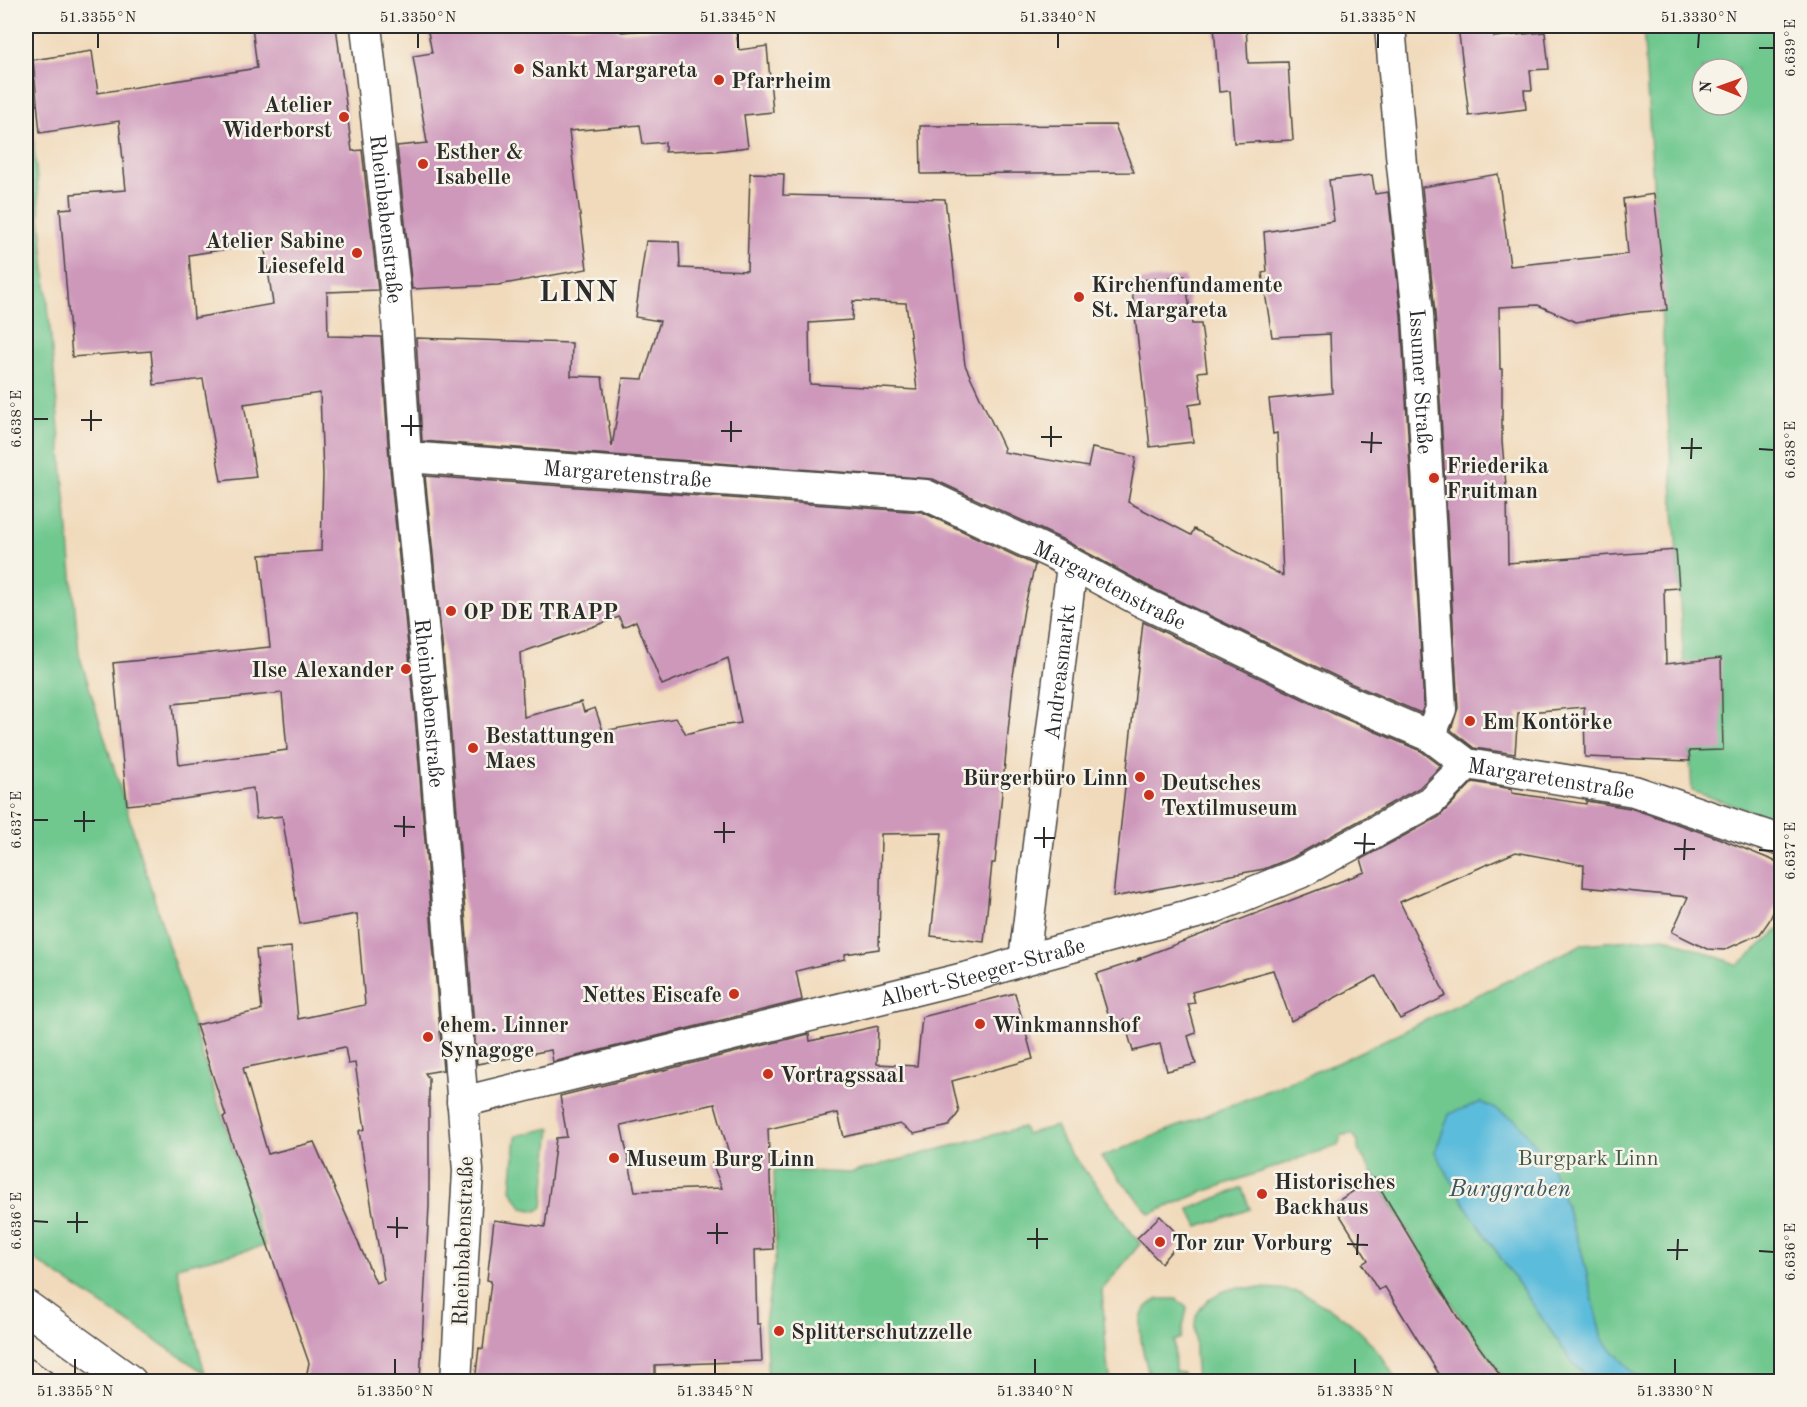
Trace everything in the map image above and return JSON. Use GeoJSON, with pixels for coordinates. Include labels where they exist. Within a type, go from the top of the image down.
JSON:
{"type":"FeatureCollection","features":[{"type":"Feature","properties":{"kind":"main road"},"geometry":{"type":"LineString","coordinates":[[26,1307],[130,1382]]}},
{"type":"Feature","properties":{"kind":"street","name":"Rheinbabenstraße"},"geometry":{"type":"LineString","coordinates":[[366,26],[395,288],[406,456],[432,713],[468,1171],[456,1382]]}},
{"type":"Feature","properties":{"kind":"street","name":"Issumer Straße"},"geometry":{"type":"LineString","coordinates":[[1390,26],[1418,314],[1441,709],[1430,736]]}},
{"type":"Feature","properties":{"kind":"street","name":"Margaretenstraße"},"geometry":{"type":"LineString","coordinates":[[406,456],[926,495],[1048,552],[1144,603],[1343,699],[1430,736],[1467,764],[1634,791],[1782,841]]}},
{"type":"Feature","properties":{"kind":"street","name":"Andreasmarkt"},"geometry":{"type":"LineString","coordinates":[[1024,960],[1072,565]]}},
{"type":"Feature","properties":{"kind":"street","name":"Albert-Steeger-Straße"},"geometry":{"type":"LineString","coordinates":[[462,1102],[980,974],[1211,909],[1300,873],[1430,802],[1467,764]]}},
{"type":"Feature","properties":{"kind":"green space"},"geometry":{"type":"Polygon","coordinates":[[[26,26],[32,26],[34,147],[79,654],[199,1045],[265,1246],[176,1267],[205,1373],[26,1254],[26,26]]]}},
{"type":"Feature","properties":{"kind":"green space"},"geometry":{"type":"Polygon","coordinates":[[[1643,26],[1781,26],[1781,822],[1692,791],[1643,26]]]}},
{"type":"Feature","properties":{"kind":"green space","name":"Burgpark Linn"},"geometry":{"type":"Polygon","coordinates":[[[1781,928],[1781,1381],[1507,1381],[1460,1317],[1358,1149],[1358,1143],[1353,1134],[1342,1135],[1338,1145],[1203,1192],[1150,1214],[1101,1157],[1337,1063],[1583,944],[1665,937],[1738,965],[1781,928]]]}},
{"type":"Feature","properties":{"kind":"green space"},"geometry":{"type":"Polygon","coordinates":[[[1056,1126],[1063,1143],[1140,1244],[1102,1290],[1107,1363],[1111,1381],[768,1381],[765,1323],[776,1253],[774,1170],[850,1173],[1023,1127],[1026,1134],[1056,1126]]]}},
{"type":"Feature","properties":{"kind":"green space"},"geometry":{"type":"Polygon","coordinates":[[[551,1128],[543,1207],[537,1211],[523,1208],[511,1190],[516,1136],[551,1128]]]}},
{"type":"Feature","properties":{"kind":"green space"},"geometry":{"type":"Polygon","coordinates":[[[1242,1188],[1250,1209],[1198,1227],[1189,1209],[1242,1188]]]}},
{"type":"Feature","properties":{"kind":"green space"},"geometry":{"type":"Polygon","coordinates":[[[1236,1288],[1268,1288],[1301,1293],[1334,1311],[1356,1327],[1374,1346],[1397,1381],[1197,1381],[1195,1336],[1197,1314],[1214,1296],[1236,1288]]]}},
{"type":"Feature","properties":{"kind":"green space"},"geometry":{"type":"Polygon","coordinates":[[[1159,1299],[1177,1299],[1187,1308],[1181,1338],[1174,1341],[1175,1372],[1183,1373],[1184,1381],[1151,1381],[1140,1332],[1143,1314],[1147,1307],[1159,1299]]]}},
{"type":"Feature","properties":{"kind":"water","name":"Burggraben"},"geometry":{"type":"Polygon","coordinates":[[[1481,1102],[1516,1120],[1551,1165],[1581,1249],[1602,1339],[1636,1376],[1644,1381],[1592,1381],[1572,1362],[1470,1213],[1435,1152],[1449,1114],[1481,1102]]]}},
{"type":"Feature","properties":{"kind":"building"},"geometry":{"type":"Polygon","coordinates":[[[252,26],[336,26],[352,151],[362,150],[378,290],[327,292],[328,336],[381,337],[389,459],[415,715],[443,1070],[425,1073],[429,1079],[429,1206],[420,1382],[305,1382],[309,1363],[223,1117],[226,1116],[196,1025],[262,1010],[256,950],[291,947],[298,1019],[365,1005],[357,914],[300,924],[282,816],[256,819],[253,788],[127,805],[113,663],[270,647],[260,555],[321,551],[323,475],[320,393],[244,404],[256,477],[221,481],[203,379],[154,385],[151,351],[72,357],[60,209],[72,208],[71,194],[126,190],[119,121],[40,133],[33,60],[92,51],[98,93],[257,68],[252,26]],[[264,243],[189,255],[194,318],[273,304],[264,243]],[[282,693],[173,704],[179,765],[287,750],[282,693]],[[345,1047],[243,1068],[268,1154],[314,1142],[376,1283],[384,1280],[359,1131],[365,1129],[355,1063],[348,1064],[345,1047]]]}},
{"type":"Feature","properties":{"kind":"building"},"geometry":{"type":"Polygon","coordinates":[[[473,26],[610,26],[622,32],[693,26],[735,26],[739,50],[767,46],[773,112],[744,115],[748,147],[716,151],[665,152],[665,142],[643,144],[640,125],[569,131],[587,269],[498,285],[412,289],[397,146],[427,143],[413,56],[432,53],[428,32],[473,26]]]}},
{"type":"Feature","properties":{"kind":"building"},"geometry":{"type":"Polygon","coordinates":[[[1214,26],[1246,26],[1248,63],[1288,62],[1293,140],[1234,143],[1230,91],[1219,92],[1214,26]]]}},
{"type":"Feature","properties":{"kind":"building"},"geometry":{"type":"Polygon","coordinates":[[[1458,26],[1493,26],[1494,37],[1545,32],[1549,69],[1530,70],[1532,90],[1524,90],[1526,109],[1469,116],[1458,26]]]}},
{"type":"Feature","properties":{"kind":"building"},"geometry":{"type":"Polygon","coordinates":[[[1115,125],[1134,172],[921,174],[920,126],[1115,125]]]}},
{"type":"Feature","properties":{"kind":"building"},"geometry":{"type":"Polygon","coordinates":[[[750,173],[784,174],[783,195],[945,199],[965,365],[1004,448],[1003,452],[1088,467],[1092,448],[1136,457],[1128,502],[1191,535],[1194,529],[1283,576],[1277,433],[1273,434],[1269,399],[1332,393],[1330,334],[1272,337],[1262,273],[1267,272],[1264,232],[1334,221],[1329,180],[1372,175],[1375,194],[1388,192],[1401,315],[1424,706],[1421,713],[1350,683],[1152,588],[1064,540],[933,479],[422,441],[416,338],[572,343],[571,376],[602,377],[612,447],[623,378],[643,379],[660,321],[635,317],[646,241],[679,242],[680,268],[747,271],[750,173]],[[853,301],[852,320],[809,323],[810,384],[917,390],[906,303],[853,301]]]}},
{"type":"Feature","properties":{"kind":"building"},"geometry":{"type":"Polygon","coordinates":[[[1498,174],[1510,266],[1628,254],[1623,199],[1654,194],[1667,310],[1576,322],[1538,305],[1499,307],[1508,563],[1676,550],[1679,588],[1664,589],[1666,664],[1721,658],[1723,750],[1689,751],[1690,761],[1585,757],[1584,707],[1518,713],[1515,754],[1474,748],[1451,730],[1458,708],[1435,313],[1422,187],[1498,174]]]}},
{"type":"Feature","properties":{"kind":"building"},"geometry":{"type":"Polygon","coordinates":[[[1185,276],[1192,324],[1201,324],[1207,371],[1198,372],[1202,403],[1189,405],[1193,442],[1150,447],[1131,281],[1185,276]]]}},
{"type":"Feature","properties":{"kind":"building"},"geometry":{"type":"Polygon","coordinates":[[[425,476],[922,512],[1035,565],[1024,609],[1012,682],[995,863],[992,863],[984,942],[931,936],[942,833],[881,834],[879,949],[845,954],[845,959],[796,971],[802,1000],[553,1062],[551,1050],[477,1064],[449,711],[425,476]],[[619,617],[520,653],[524,717],[581,702],[584,712],[595,708],[603,731],[676,718],[686,734],[741,723],[728,658],[662,685],[636,621],[623,627],[619,617]]]}},
{"type":"Feature","properties":{"kind":"building"},"geometry":{"type":"Polygon","coordinates":[[[1143,622],[1336,715],[1421,751],[1441,766],[1419,788],[1293,857],[1264,869],[1113,897],[1143,622]]]}},
{"type":"Feature","properties":{"kind":"building"},"geometry":{"type":"Polygon","coordinates":[[[1473,782],[1512,789],[1512,793],[1630,808],[1718,838],[1782,864],[1782,893],[1760,934],[1724,950],[1707,949],[1672,932],[1688,897],[1583,887],[1584,865],[1516,852],[1400,902],[1446,996],[1400,1019],[1376,976],[1291,1021],[1273,970],[1192,992],[1195,1003],[1188,1004],[1196,1033],[1188,1036],[1196,1064],[1167,1071],[1160,1044],[1133,1051],[1124,1020],[1111,1024],[1096,974],[1142,959],[1137,959],[1365,872],[1361,859],[1439,817],[1473,782]]]}},
{"type":"Feature","properties":{"kind":"building"},"geometry":{"type":"Polygon","coordinates":[[[1015,993],[1033,1059],[952,1081],[959,1112],[949,1126],[914,1134],[900,1124],[844,1137],[838,1113],[768,1129],[773,1249],[755,1250],[757,1324],[760,1324],[762,1361],[655,1365],[655,1382],[475,1382],[479,1348],[483,1349],[491,1281],[487,1280],[494,1220],[545,1227],[556,1138],[567,1137],[560,1096],[809,1034],[810,1041],[878,1026],[877,1064],[917,1066],[922,1017],[1015,993]],[[715,1104],[621,1125],[635,1191],[722,1188],[712,1163],[730,1157],[715,1104]]]}},
{"type":"Feature","properties":{"kind":"building"},"geometry":{"type":"Polygon","coordinates":[[[1374,1178],[1458,1318],[1505,1382],[1444,1382],[1385,1287],[1378,1290],[1362,1264],[1368,1260],[1333,1204],[1374,1178]]]}},
{"type":"Feature","properties":{"kind":"building","name":"Tor zur Vorburg"},"geometry":{"type":"Polygon","coordinates":[[[1160,1216],[1182,1239],[1161,1263],[1137,1238],[1160,1216]]]}},
{"type":"Feature","properties":{"kind":"tram line"},"geometry":{"type":"LineString","coordinates":[[26,1355],[66,1382]]}},
{"type":"Feature","properties":{"kind":"tram line"},"geometry":{"type":"LineString","coordinates":[[26,1379],[29,1382]]}},
{"type":"Feature","properties":{"kind":"place","name":"Sankt Margareta"},"geometry":{"type":"Point","coordinates":[519,69]}},
{"type":"Feature","properties":{"kind":"place","name":"Pfarrheim"},"geometry":{"type":"Point","coordinates":[719,80]}},
{"type":"Feature","properties":{"kind":"place","name":"Atelier Widerborst"},"geometry":{"type":"Point","coordinates":[344,117]}},
{"type":"Feature","properties":{"kind":"place","name":"Esther & Isabelle"},"geometry":{"type":"Point","coordinates":[423,164]}},
{"type":"Feature","properties":{"kind":"place","name":"Atelier Sabine Liesefeld"},"geometry":{"type":"Point","coordinates":[357,253]}},
{"type":"Feature","properties":{"kind":"place","name":"Kirchenfundamente St. Margareta"},"geometry":{"type":"Point","coordinates":[1079,297]}},
{"type":"Feature","properties":{"kind":"place","name":"Friederika Fruitman"},"geometry":{"type":"Point","coordinates":[1434,478]}},
{"type":"Feature","properties":{"kind":"place","name":"OP DE TRAPP"},"geometry":{"type":"Point","coordinates":[451,611]}},
{"type":"Feature","properties":{"kind":"place","name":"Ilse Alexander"},"geometry":{"type":"Point","coordinates":[406,669]}},
{"type":"Feature","properties":{"kind":"place","name":"Em Kontörke"},"geometry":{"type":"Point","coordinates":[1470,721]}},
{"type":"Feature","properties":{"kind":"place","name":"Bestattungen Maes"},"geometry":{"type":"Point","coordinates":[473,748]}},
{"type":"Feature","properties":{"kind":"place","name":"Bürgerbüro Linn"},"geometry":{"type":"Point","coordinates":[1140,777]}},
{"type":"Feature","properties":{"kind":"place","name":"Deutsches Textilmuseum"},"geometry":{"type":"Point","coordinates":[1149,795]}},
{"type":"Feature","properties":{"kind":"place","name":"Nettes Eiscafe"},"geometry":{"type":"Point","coordinates":[734,994]}},
{"type":"Feature","properties":{"kind":"place","name":"Winkmannshof"},"geometry":{"type":"Point","coordinates":[980,1024]}},
{"type":"Feature","properties":{"kind":"place","name":"ehem. Linner Synagoge"},"geometry":{"type":"Point","coordinates":[428,1037]}},
{"type":"Feature","properties":{"kind":"place","name":"Vortragssaal"},"geometry":{"type":"Point","coordinates":[768,1074]}},
{"type":"Feature","properties":{"kind":"place","name":"Museum Burg Linn"},"geometry":{"type":"Point","coordinates":[614,1158]}},
{"type":"Feature","properties":{"kind":"place","name":"Historisches Backhaus"},"geometry":{"type":"Point","coordinates":[1262,1194]}},
{"type":"Feature","properties":{"kind":"place","name":"Tor zur Vorburg"},"geometry":{"type":"Point","coordinates":[1160,1242]}},
{"type":"Feature","properties":{"kind":"place","name":"Splitterschutzzelle"},"geometry":{"type":"Point","coordinates":[779,1331]}},
{"type":"Feature","properties":{"kind":"district","name":"LINN"},"geometry":{"type":"Point","coordinates":[579,291]}}]}
